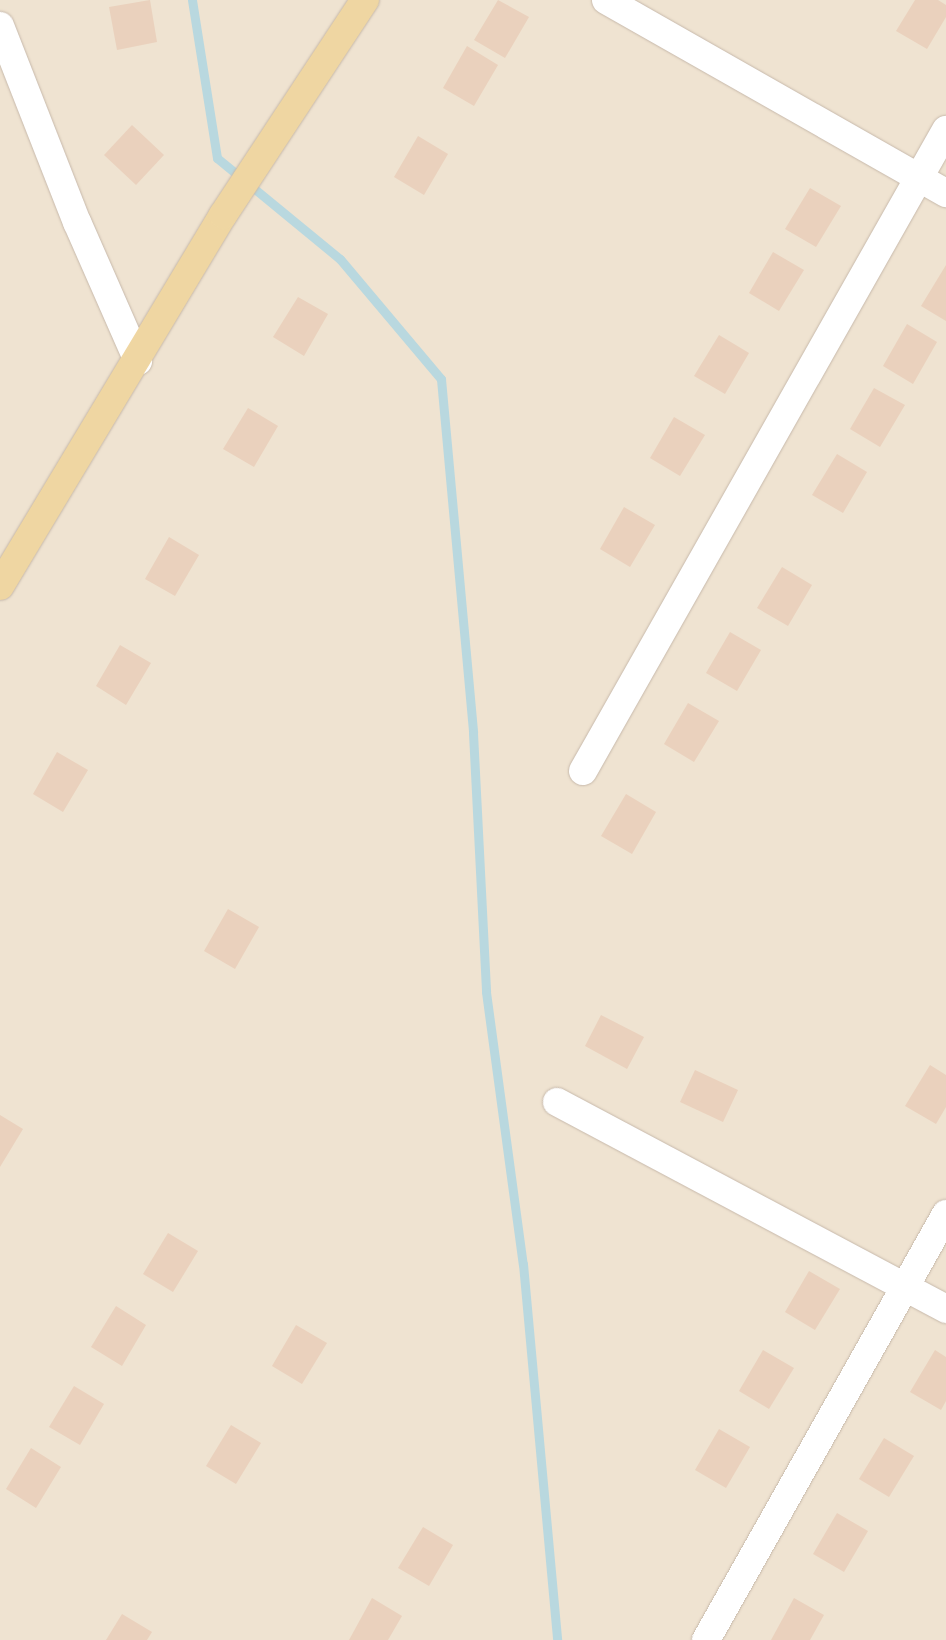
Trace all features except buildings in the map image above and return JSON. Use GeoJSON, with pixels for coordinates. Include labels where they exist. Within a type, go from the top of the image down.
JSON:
{"type":"FeatureCollection","features":[{"type":"Feature","properties":{"kind":"main road"},"geometry":{"type":"LineString","coordinates":[[0,586],[138,361],[223,215],[365,0]]}},
{"type":"Feature","properties":{"kind":"street"},"geometry":{"type":"LineString","coordinates":[[606,0],[946,193]]}},
{"type":"Feature","properties":{"kind":"street"},"geometry":{"type":"LineString","coordinates":[[0,26],[77,222],[138,361]]}},
{"type":"Feature","properties":{"kind":"street"},"geometry":{"type":"LineString","coordinates":[[583,771],[946,130]]}},
{"type":"Feature","properties":{"kind":"street"},"geometry":{"type":"LineString","coordinates":[[557,1102],[946,1310]]}},
{"type":"Feature","properties":{"kind":"street"},"geometry":{"type":"LineString","coordinates":[[706,1640],[946,1214]]}},
{"type":"Feature","properties":{"kind":"shaded area"},"geometry":{"type":"Polygon","coordinates":[[[0,0],[946,0],[946,1640],[0,1640],[0,0]]]}},
{"type":"Feature","properties":{"kind":"waterway"},"geometry":{"type":"LineString","coordinates":[[192,0],[217,158],[340,259],[441,379],[473,733],[486,992],[523,1264],[557,1640]]}}]}
